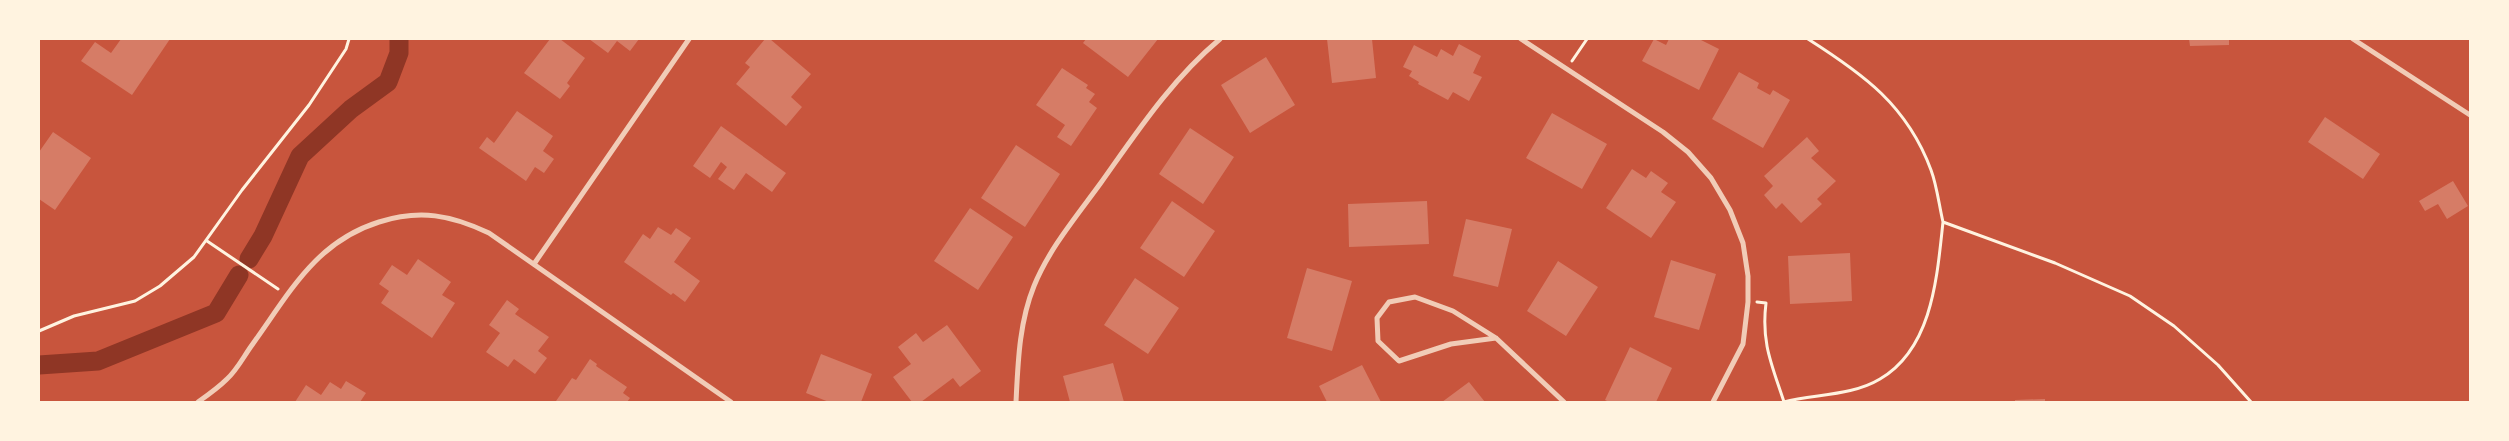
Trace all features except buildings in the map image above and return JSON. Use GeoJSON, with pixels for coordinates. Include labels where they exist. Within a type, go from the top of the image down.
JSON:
{"type":"FeatureCollection","features":[{"type":"Feature","properties":{"kind":"street"},"geometry":{"type":"LineString","coordinates":[[534,264],[689,39]]}},
{"type":"Feature","properties":{"kind":"street"},"geometry":{"type":"LineString","coordinates":[[1016,402],[1020,341],[1034,286],[1062,236],[1172,85],[1195,60],[1220,39]]}},
{"type":"Feature","properties":{"kind":"street"},"geometry":{"type":"LineString","coordinates":[[1521,39],[1663,132],[1688,152],[1711,178],[1730,210],[1744,243],[1748,276],[1748,302],[1742,344],[1713,402]]}},
{"type":"Feature","properties":{"kind":"street"},"geometry":{"type":"LineString","coordinates":[[2353,39],[2470,115]]}},
{"type":"Feature","properties":{"kind":"street"},"geometry":{"type":"LineString","coordinates":[[198,402],[228,378],[308,267],[334,243],[362,228],[396,217],[428,215],[460,220],[489,233],[731,402]]}},
{"type":"Feature","properties":{"kind":"street"},"geometry":{"type":"LineString","coordinates":[[1496,338],[1451,344],[1399,361],[1378,341],[1377,318],[1389,302],[1415,297],[1453,311],[1496,338],[1564,402]]}},
{"type":"Feature","properties":{"kind":"path"},"geometry":{"type":"LineString","coordinates":[[39,331],[74,316],[136,301],[160,286],[194,257],[242,190],[309,105],[346,49],[349,39]]}},
{"type":"Feature","properties":{"kind":"path"},"geometry":{"type":"LineString","coordinates":[[1567,68],[1587,39]]}},
{"type":"Feature","properties":{"kind":"path"},"geometry":{"type":"LineString","coordinates":[[1766,303],[1765,345],[1784,402],[1852,390],[1880,380],[1903,361],[1920,335],[1936,287],[1943,222],[1932,171],[1909,125],[1892,102],[1868,79],[1808,39]]}},
{"type":"Feature","properties":{"kind":"path"},"geometry":{"type":"LineString","coordinates":[[1943,222],[2055,262],[2130,296],[2174,326],[2218,365],[2251,402]]}},
{"type":"Feature","properties":{"kind":"path"},"geometry":{"type":"LineString","coordinates":[[206,241],[273,285]]}},
{"type":"Feature","properties":{"kind":"waterway"},"geometry":{"type":"LineString","coordinates":[[249,259],[263,236],[300,156],[351,109],[388,82],[399,53],[399,39]]}},
{"type":"Feature","properties":{"kind":"waterway"},"geometry":{"type":"LineString","coordinates":[[39,365],[98,361],[216,313],[239,275]]}}]}
